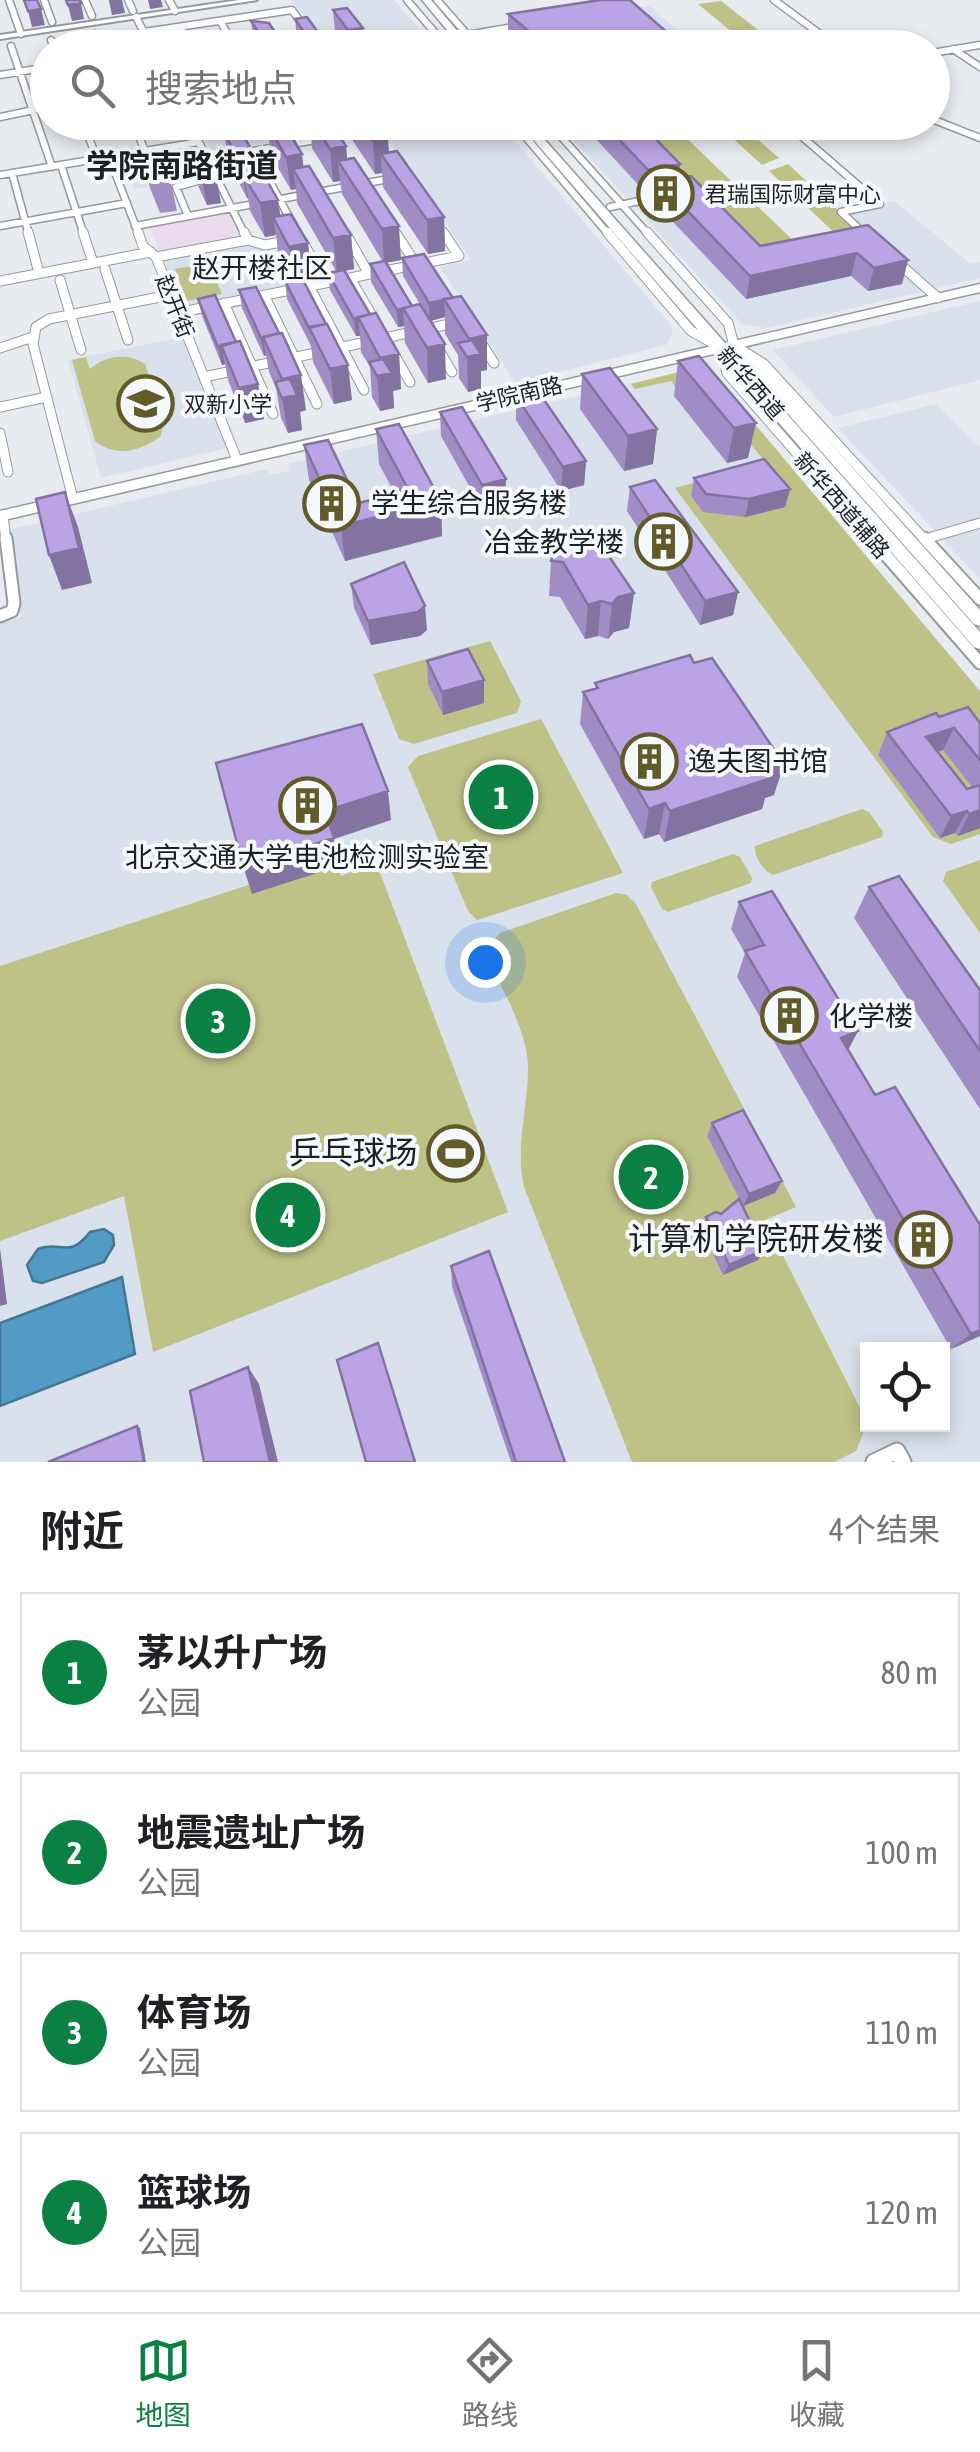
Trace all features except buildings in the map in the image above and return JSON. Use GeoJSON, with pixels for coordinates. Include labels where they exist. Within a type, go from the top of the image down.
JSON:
{"type":"FeatureCollection","features":[{"type":"Feature","properties":{"kind":"main road"},"geometry":{"type":"LineString","coordinates":[[416,0],[442,30]]}},
{"type":"Feature","properties":{"kind":"main road"},"geometry":{"type":"LineString","coordinates":[[426,0],[452,30]]}},
{"type":"Feature","properties":{"kind":"main road","name":"新华西道"},"geometry":{"type":"LineString","coordinates":[[539,140],[980,620]]}},
{"type":"Feature","properties":{"kind":"main road","name":"新华西道"},"geometry":{"type":"LineString","coordinates":[[552,140],[615,205],[727,346],[980,643]]}},
{"type":"Feature","properties":{"kind":"main road","name":"学院南路"},"geometry":{"type":"LineString","coordinates":[[2,516],[980,288]]}},
{"type":"Feature","properties":{"kind":"street"},"geometry":{"type":"LineString","coordinates":[[10,0],[20,34]]}},
{"type":"Feature","properties":{"kind":"street"},"geometry":{"type":"LineString","coordinates":[[44,0],[52,22]]}},
{"type":"Feature","properties":{"kind":"street"},"geometry":{"type":"LineString","coordinates":[[85,0],[92,16]]}},
{"type":"Feature","properties":{"kind":"street"},"geometry":{"type":"LineString","coordinates":[[128,0],[143,30]]}},
{"type":"Feature","properties":{"kind":"street"},"geometry":{"type":"LineString","coordinates":[[168,0],[175,11]]}},
{"type":"Feature","properties":{"kind":"street"},"geometry":{"type":"LineString","coordinates":[[43,30],[253,0]]}},
{"type":"Feature","properties":{"kind":"street"},"geometry":{"type":"LineString","coordinates":[[407,0],[433,30]]}},
{"type":"Feature","properties":{"kind":"street"},"geometry":{"type":"LineString","coordinates":[[437,0],[463,30]]}},
{"type":"Feature","properties":{"kind":"street"},"geometry":{"type":"LineString","coordinates":[[774,0],[814,30]]}},
{"type":"Feature","properties":{"kind":"street"},"geometry":{"type":"LineString","coordinates":[[158,30],[292,10],[306,30]]}},
{"type":"Feature","properties":{"kind":"street"},"geometry":{"type":"LineString","coordinates":[[257,15],[266,30]]}},
{"type":"Feature","properties":{"kind":"street"},"geometry":{"type":"LineString","coordinates":[[220,21],[225,30]]}},
{"type":"Feature","properties":{"kind":"street"},"geometry":{"type":"LineString","coordinates":[[494,30],[535,24]]}},
{"type":"Feature","properties":{"kind":"street"},"geometry":{"type":"LineString","coordinates":[[0,37],[30,32]]}},
{"type":"Feature","properties":{"kind":"street"},"geometry":{"type":"LineString","coordinates":[[950,50],[980,45]]}},
{"type":"Feature","properties":{"kind":"street"},"geometry":{"type":"LineString","coordinates":[[11,46],[30,103]]}},
{"type":"Feature","properties":{"kind":"street"},"geometry":{"type":"LineString","coordinates":[[953,50],[980,67]]}},
{"type":"Feature","properties":{"kind":"street"},"geometry":{"type":"LineString","coordinates":[[0,76],[30,69]]}},
{"type":"Feature","properties":{"kind":"street"},"geometry":{"type":"LineString","coordinates":[[0,117],[30,110]]}},
{"type":"Feature","properties":{"kind":"street"},"geometry":{"type":"LineString","coordinates":[[950,126],[980,138]]}},
{"type":"Feature","properties":{"kind":"street"},"geometry":{"type":"LineString","coordinates":[[46,140],[77,212],[93,263]]}},
{"type":"Feature","properties":{"kind":"street"},"geometry":{"type":"LineString","coordinates":[[90,140],[97,159]]}},
{"type":"Feature","properties":{"kind":"street"},"geometry":{"type":"LineString","coordinates":[[140,140],[145,151]]}},
{"type":"Feature","properties":{"kind":"street"},"geometry":{"type":"LineString","coordinates":[[294,140],[302,160]]}},
{"type":"Feature","properties":{"kind":"street"},"geometry":{"type":"LineString","coordinates":[[208,159],[318,140]]}},
{"type":"Feature","properties":{"kind":"street"},"geometry":{"type":"LineString","coordinates":[[337,140],[344,152]]}},
{"type":"Feature","properties":{"kind":"street"},"geometry":{"type":"LineString","coordinates":[[379,140],[382,146]]}},
{"type":"Feature","properties":{"kind":"street","name":"新华西道辅路"},"geometry":{"type":"LineString","coordinates":[[528,140],[691,330],[764,364],[980,599]]}},
{"type":"Feature","properties":{"kind":"street"},"geometry":{"type":"LineString","coordinates":[[563,140],[615,205],[690,191]]}},
{"type":"Feature","properties":{"kind":"street"},"geometry":{"type":"LineString","coordinates":[[806,140],[880,204],[841,212],[870,238],[852,242]]}},
{"type":"Feature","properties":{"kind":"street"},"geometry":{"type":"LineString","coordinates":[[0,175],[199,142],[248,240]]}},
{"type":"Feature","properties":{"kind":"street"},"geometry":{"type":"LineString","coordinates":[[253,151],[325,283]]}},
{"type":"Feature","properties":{"kind":"street","name":"赵开街"},"geometry":{"type":"LineString","coordinates":[[109,157],[143,246],[153,255],[237,460]]}},
{"type":"Feature","properties":{"kind":"street"},"geometry":{"type":"LineString","coordinates":[[135,226],[403,176],[392,161]]}},
{"type":"Feature","properties":{"kind":"street"},"geometry":{"type":"LineString","coordinates":[[354,168],[374,200]]}},
{"type":"Feature","properties":{"kind":"street"},"geometry":{"type":"LineString","coordinates":[[12,173],[39,273]]}},
{"type":"Feature","properties":{"kind":"street"},"geometry":{"type":"LineString","coordinates":[[188,216],[176,187],[216,176]]}},
{"type":"Feature","properties":{"kind":"street"},"geometry":{"type":"LineString","coordinates":[[312,176],[330,208]]}},
{"type":"Feature","properties":{"kind":"street"},"geometry":{"type":"LineString","coordinates":[[0,226],[126,204]]}},
{"type":"Feature","properties":{"kind":"street"},"geometry":{"type":"LineString","coordinates":[[177,313],[458,256],[425,208]]}},
{"type":"Feature","properties":{"kind":"street"},"geometry":{"type":"LineString","coordinates":[[385,216],[416,264]]}},
{"type":"Feature","properties":{"kind":"street"},"geometry":{"type":"LineString","coordinates":[[340,224],[369,274]]}},
{"type":"Feature","properties":{"kind":"street"},"geometry":{"type":"LineString","coordinates":[[0,281],[248,240],[265,245],[301,238]]}},
{"type":"Feature","properties":{"kind":"street"},"geometry":{"type":"LineString","coordinates":[[884,251],[938,298]]}},
{"type":"Feature","properties":{"kind":"street"},"geometry":{"type":"LineString","coordinates":[[428,262],[438,277]]}},
{"type":"Feature","properties":{"kind":"street"},"geometry":{"type":"LineString","coordinates":[[105,269],[128,340]]}},
{"type":"Feature","properties":{"kind":"street"},"geometry":{"type":"LineString","coordinates":[[390,270],[399,285]]}},
{"type":"Feature","properties":{"kind":"street"},"geometry":{"type":"LineString","coordinates":[[350,278],[410,382]]}},
{"type":"Feature","properties":{"kind":"street"},"geometry":{"type":"LineString","coordinates":[[60,280],[81,350]]}},
{"type":"Feature","properties":{"kind":"street"},"geometry":{"type":"LineString","coordinates":[[309,286],[364,390]]}},
{"type":"Feature","properties":{"kind":"street"},"geometry":{"type":"LineString","coordinates":[[0,348],[33,337],[42,321],[170,295]]}},
{"type":"Feature","properties":{"kind":"street"},"geometry":{"type":"LineString","coordinates":[[264,295],[317,404]]}},
{"type":"Feature","properties":{"kind":"street"},"geometry":{"type":"LineString","coordinates":[[224,303],[273,414]]}},
{"type":"Feature","properties":{"kind":"street"},"geometry":{"type":"LineString","coordinates":[[204,376],[466,320],[457,306]]}},
{"type":"Feature","properties":{"kind":"street"},"geometry":{"type":"LineString","coordinates":[[417,314],[452,372]]}},
{"type":"Feature","properties":{"kind":"street"},"geometry":{"type":"LineString","coordinates":[[476,334],[494,363]]}},
{"type":"Feature","properties":{"kind":"street"},"geometry":{"type":"LineString","coordinates":[[33,337],[73,499]]}},
{"type":"Feature","properties":{"kind":"street","name":"新华西道辅路"},"geometry":{"type":"LineString","coordinates":[[727,346],[727,372],[980,663]]}},
{"type":"Feature","properties":{"kind":"street"},"geometry":{"type":"LineString","coordinates":[[0,407],[47,397]]}},
{"type":"Feature","properties":{"kind":"street"},"geometry":{"type":"LineString","coordinates":[[0,433],[8,472]]}},
{"type":"Feature","properties":{"kind":"street"},"geometry":{"type":"LineString","coordinates":[[0,616],[12,610],[14,603],[2,516]]}},
{"type":"Feature","properties":{"kind":"street"},"geometry":{"type":"LineString","coordinates":[[926,539],[980,523]]}},
{"type":"Feature","properties":{"kind":"street"},"geometry":{"type":"LineString","coordinates":[[874,1462],[897,1451],[903,1462]]}},
{"type":"Feature","properties":{"kind":"shaded area"},"geometry":{"type":"Polygon","coordinates":[[[292,0],[394,0],[420,30],[312,30],[292,0]]]}},
{"type":"Feature","properties":{"kind":"shaded area"},"geometry":{"type":"Polygon","coordinates":[[[649,6],[677,30],[502,30],[649,6]]]}},
{"type":"Feature","properties":{"kind":"shaded area"},"geometry":{"type":"Polygon","coordinates":[[[206,140],[284,140],[212,153],[206,140]]]}},
{"type":"Feature","properties":{"kind":"shaded area"},"geometry":{"type":"Polygon","coordinates":[[[388,140],[514,140],[671,325],[672,335],[666,345],[515,383],[440,267],[471,260],[388,140]]]}},
{"type":"Feature","properties":{"kind":"shaded area"},"geometry":{"type":"Polygon","coordinates":[[[574,140],[646,140],[767,262],[874,237],[845,211],[894,201],[971,264],[980,262],[980,278],[767,328],[742,324],[574,140]]]}},
{"type":"Feature","properties":{"kind":"shaded area"},"geometry":{"type":"Polygon","coordinates":[[[194,145],[209,176],[135,189],[122,157],[194,145]]]}},
{"type":"Feature","properties":{"kind":"shaded area"},"geometry":{"type":"Polygon","coordinates":[[[230,209],[245,238],[161,255],[149,225],[230,209]]]}},
{"type":"Feature","properties":{"kind":"shaded area"},"geometry":{"type":"Polygon","coordinates":[[[245,242],[270,250],[289,288],[183,309],[163,258],[245,242]]]}},
{"type":"Feature","properties":{"kind":"shaded area"},"geometry":{"type":"Polygon","coordinates":[[[980,301],[980,380],[834,417],[773,350],[980,301]]]}},
{"type":"Feature","properties":{"kind":"shaded area","name":"双新小学"},"geometry":{"type":"Polygon","coordinates":[[[183,337],[227,448],[101,478],[68,360],[183,337]]]}},
{"type":"Feature","properties":{"kind":"shaded area"},"geometry":{"type":"Polygon","coordinates":[[[683,371],[980,691],[980,1462],[0,1462],[0,624],[21,617],[8,530],[267,469],[270,475],[290,471],[288,464],[683,371]]]}},
{"type":"Feature","properties":{"kind":"shaded area"},"geometry":{"type":"Polygon","coordinates":[[[936,404],[980,447],[980,579],[838,428],[936,404]]]}},
{"type":"Feature","properties":{"kind":"green space"},"geometry":{"type":"Polygon","coordinates":[[[721,1],[758,30],[729,30],[698,4],[721,1]]]}},
{"type":"Feature","properties":{"kind":"green space"},"geometry":{"type":"Polygon","coordinates":[[[653,140],[689,140],[801,248],[768,256],[653,140]]]}},
{"type":"Feature","properties":{"kind":"green space"},"geometry":{"type":"Polygon","coordinates":[[[735,140],[758,140],[779,158],[762,165],[735,140]]]}},
{"type":"Feature","properties":{"kind":"green space"},"geometry":{"type":"Polygon","coordinates":[[[788,164],[860,230],[842,240],[769,171],[788,164]]]}},
{"type":"Feature","properties":{"kind":"green space"},"geometry":{"type":"Polygon","coordinates":[[[208,263],[222,294],[187,301],[175,269],[208,263]]]}},
{"type":"Feature","properties":{"kind":"green space"},"geometry":{"type":"Polygon","coordinates":[[[86,357],[90,369],[116,357],[145,364],[164,419],[161,436],[146,446],[120,451],[95,441],[72,360],[86,357]]]}},
{"type":"Feature","properties":{"kind":"green space"},"geometry":{"type":"Polygon","coordinates":[[[683,371],[721,384],[980,691],[980,834],[951,844],[933,837],[675,488],[766,463],[704,388],[681,394],[671,381],[635,389],[631,384],[683,371]]]}},
{"type":"Feature","properties":{"kind":"green space"},"geometry":{"type":"Polygon","coordinates":[[[490,641],[521,701],[517,713],[414,744],[399,739],[373,674],[490,641]]]}},
{"type":"Feature","properties":{"kind":"green space"},"geometry":{"type":"Polygon","coordinates":[[[541,719],[623,873],[477,920],[468,911],[408,767],[418,756],[541,719]]]}},
{"type":"Feature","properties":{"kind":"green space"},"geometry":{"type":"Polygon","coordinates":[[[862,809],[869,812],[883,832],[882,837],[773,875],[757,858],[755,846],[862,809]]]}},
{"type":"Feature","properties":{"kind":"green space"},"geometry":{"type":"Polygon","coordinates":[[[733,854],[740,857],[751,883],[668,912],[662,909],[652,882],[733,854]]]}},
{"type":"Feature","properties":{"kind":"green space"},"geometry":{"type":"Polygon","coordinates":[[[334,857],[341,876],[376,862],[508,1212],[153,1352],[124,1196],[0,1241],[0,966],[334,857]]]}},
{"type":"Feature","properties":{"kind":"green space"},"geometry":{"type":"Polygon","coordinates":[[[980,860],[980,933],[943,881],[946,872],[980,860]]]}},
{"type":"Feature","properties":{"kind":"green space"},"geometry":{"type":"Polygon","coordinates":[[[616,893],[627,895],[636,904],[796,1207],[765,1220],[860,1408],[860,1432],[864,1432],[856,1451],[834,1462],[632,1462],[524,1187],[521,1157],[527,1054],[513,1011],[487,957],[490,943],[500,933],[616,893]]]}},
{"type":"Feature","properties":{"kind":"water"},"geometry":{"type":"Polygon","coordinates":[[[104,1229],[113,1235],[114,1245],[104,1262],[42,1283],[33,1281],[27,1265],[38,1249],[70,1247],[90,1232],[104,1229]]]}},
{"type":"Feature","properties":{"kind":"water"},"geometry":{"type":"Polygon","coordinates":[[[122,1277],[135,1354],[0,1406],[0,1323],[122,1277]]]}},
{"type":"Feature","properties":{"kind":"place","name":"君瑞国际财富中心"},"geometry":{"type":"Point","coordinates":[666,194]}},
{"type":"Feature","properties":{"kind":"place","name":"双新小学"},"geometry":{"type":"Point","coordinates":[145,404]}},
{"type":"Feature","properties":{"kind":"place","name":"学生综合服务楼"},"geometry":{"type":"Point","coordinates":[332,503]}},
{"type":"Feature","properties":{"kind":"place","name":"冶金教学楼"},"geometry":{"type":"Point","coordinates":[663,542]}},
{"type":"Feature","properties":{"kind":"place","name":"逸夫图书馆"},"geometry":{"type":"Point","coordinates":[649,761]}},
{"type":"Feature","properties":{"kind":"place","name":"茅以升广场"},"geometry":{"type":"Point","coordinates":[501,797]}},
{"type":"Feature","properties":{"kind":"place","name":"北京交通大学电池检测实验室"},"geometry":{"type":"Point","coordinates":[307,806]}},
{"type":"Feature","properties":{"kind":"place","name":"化学楼"},"geometry":{"type":"Point","coordinates":[790,1016]}},
{"type":"Feature","properties":{"kind":"place","name":"体育场"},"geometry":{"type":"Point","coordinates":[218,1021]}},
{"type":"Feature","properties":{"kind":"place","name":"乒乓球场"},"geometry":{"type":"Point","coordinates":[456,1153]}},
{"type":"Feature","properties":{"kind":"place","name":"地震遗址广场"},"geometry":{"type":"Point","coordinates":[651,1177]}},
{"type":"Feature","properties":{"kind":"place","name":"篮球场"},"geometry":{"type":"Point","coordinates":[288,1215]}},
{"type":"Feature","properties":{"kind":"place","name":"计算机学院研发楼"},"geometry":{"type":"Point","coordinates":[923,1239]}},
{"type":"Feature","properties":{"kind":"district","name":"学院南路街道"},"geometry":{"type":"Point","coordinates":[182,166]}},
{"type":"Feature","properties":{"kind":"district","name":"赵开楼社区"},"geometry":{"type":"Point","coordinates":[262,268]}}]}
